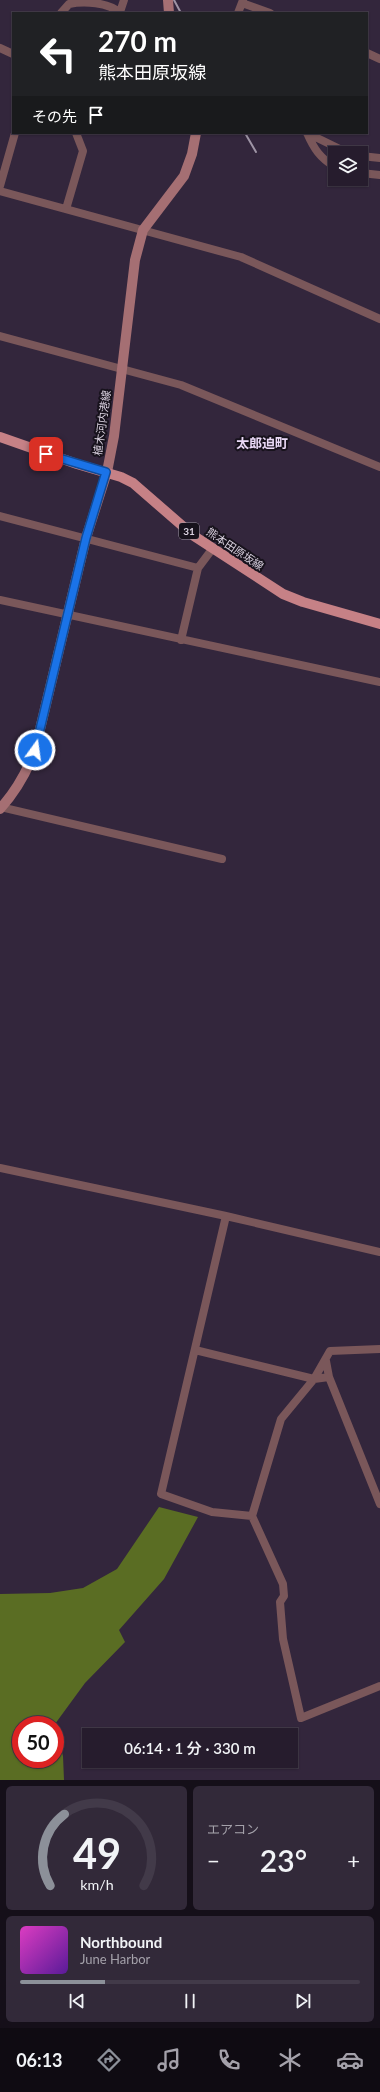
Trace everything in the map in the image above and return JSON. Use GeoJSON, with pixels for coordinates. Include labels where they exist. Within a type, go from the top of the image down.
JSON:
{"type":"FeatureCollection","features":[{"type":"Feature","properties":{"kind":"main road"},"geometry":{"type":"LineString","coordinates":[[168,0],[169,12]]}},
{"type":"Feature","properties":{"kind":"main road","name":"植木河内港線"},"geometry":{"type":"LineString","coordinates":[[1,808],[23,778],[35,750],[86,538],[106,472],[114,436],[135,260],[143,230],[184,176],[192,154],[196,134]]}},
{"type":"Feature","properties":{"kind":"main road","name":"熊本田原坂線"},"geometry":{"type":"LineString","coordinates":[[0,437],[52,456],[121,476],[133,483],[194,536],[283,594],[303,602],[380,624]]}},
{"type":"Feature","properties":{"kind":"street"},"geometry":{"type":"LineString","coordinates":[[120,12],[124,0]]}},
{"type":"Feature","properties":{"kind":"street"},"geometry":{"type":"LineString","coordinates":[[238,12],[242,1],[268,12]]}},
{"type":"Feature","properties":{"kind":"street"},"geometry":{"type":"LineString","coordinates":[[62,12],[69,4],[88,2],[117,12]]}},
{"type":"Feature","properties":{"kind":"street"},"geometry":{"type":"LineString","coordinates":[[0,48],[12,54]]}},
{"type":"Feature","properties":{"kind":"street"},"geometry":{"type":"LineString","coordinates":[[368,53],[380,59]]}},
{"type":"Feature","properties":{"kind":"street"},"geometry":{"type":"LineString","coordinates":[[0,186],[15,134]]}},
{"type":"Feature","properties":{"kind":"street"},"geometry":{"type":"LineString","coordinates":[[66,209],[83,151],[76,134]]}},
{"type":"Feature","properties":{"kind":"street"},"geometry":{"type":"LineString","coordinates":[[307,134],[314,149],[324,161],[328,163]]}},
{"type":"Feature","properties":{"kind":"street"},"geometry":{"type":"LineString","coordinates":[[309,134],[334,146]]}},
{"type":"Feature","properties":{"kind":"street"},"geometry":{"type":"LineString","coordinates":[[368,157],[380,158]]}},
{"type":"Feature","properties":{"kind":"street"},"geometry":{"type":"LineString","coordinates":[[368,174],[380,175]]}},
{"type":"Feature","properties":{"kind":"street"},"geometry":{"type":"LineString","coordinates":[[0,191],[241,257],[380,319]]}},
{"type":"Feature","properties":{"kind":"street"},"geometry":{"type":"LineString","coordinates":[[0,336],[181,385],[380,466]]}},
{"type":"Feature","properties":{"kind":"street"},"geometry":{"type":"LineString","coordinates":[[0,516],[198,568]]}},
{"type":"Feature","properties":{"kind":"street"},"geometry":{"type":"LineString","coordinates":[[180,640],[198,568],[213,548]]}},
{"type":"Feature","properties":{"kind":"street"},"geometry":{"type":"LineString","coordinates":[[0,600],[68,616],[380,682]]}},
{"type":"Feature","properties":{"kind":"street"},"geometry":{"type":"LineString","coordinates":[[1,808],[222,859]]}},
{"type":"Feature","properties":{"kind":"street"},"geometry":{"type":"LineString","coordinates":[[0,1168],[226,1216],[380,1252]]}},
{"type":"Feature","properties":{"kind":"street"},"geometry":{"type":"LineString","coordinates":[[226,1216],[161,1494],[212,1512],[252,1516]]}},
{"type":"Feature","properties":{"kind":"street"},"geometry":{"type":"LineString","coordinates":[[380,1349],[330,1351],[326,1361],[314,1379],[281,1420],[252,1516],[283,1584],[284,1596],[280,1602],[283,1639],[301,1718],[380,1686]]}},
{"type":"Feature","properties":{"kind":"street"},"geometry":{"type":"LineString","coordinates":[[195,1350],[314,1379],[329,1377]]}},
{"type":"Feature","properties":{"kind":"street"},"geometry":{"type":"LineString","coordinates":[[326,1361],[329,1377],[380,1504]]}},
{"type":"Feature","properties":{"kind":"green space"},"geometry":{"type":"Polygon","coordinates":[[[159,1507],[198,1517],[164,1579],[119,1630],[125,1642],[85,1683],[61,1716],[12,1716],[12,1768],[64,1768],[64,1780],[0,1780],[0,1594],[50,1593],[83,1588],[117,1569],[159,1507]]]}},
{"type":"Feature","properties":{"kind":"railway"},"geometry":{"type":"LineString","coordinates":[[174,0],[180,12]]}},
{"type":"Feature","properties":{"kind":"railway"},"geometry":{"type":"LineString","coordinates":[[246,134],[256,152]]}},
{"type":"Feature","properties":{"kind":"district","name":"太郎迫町"},"geometry":{"type":"Point","coordinates":[262,443]}},
{"type":"Feature","properties":{"kind":"route"},"geometry":{"type":"LineString","coordinates":[[35,750],[86,538],[106,472],[46,454]]}}]}
